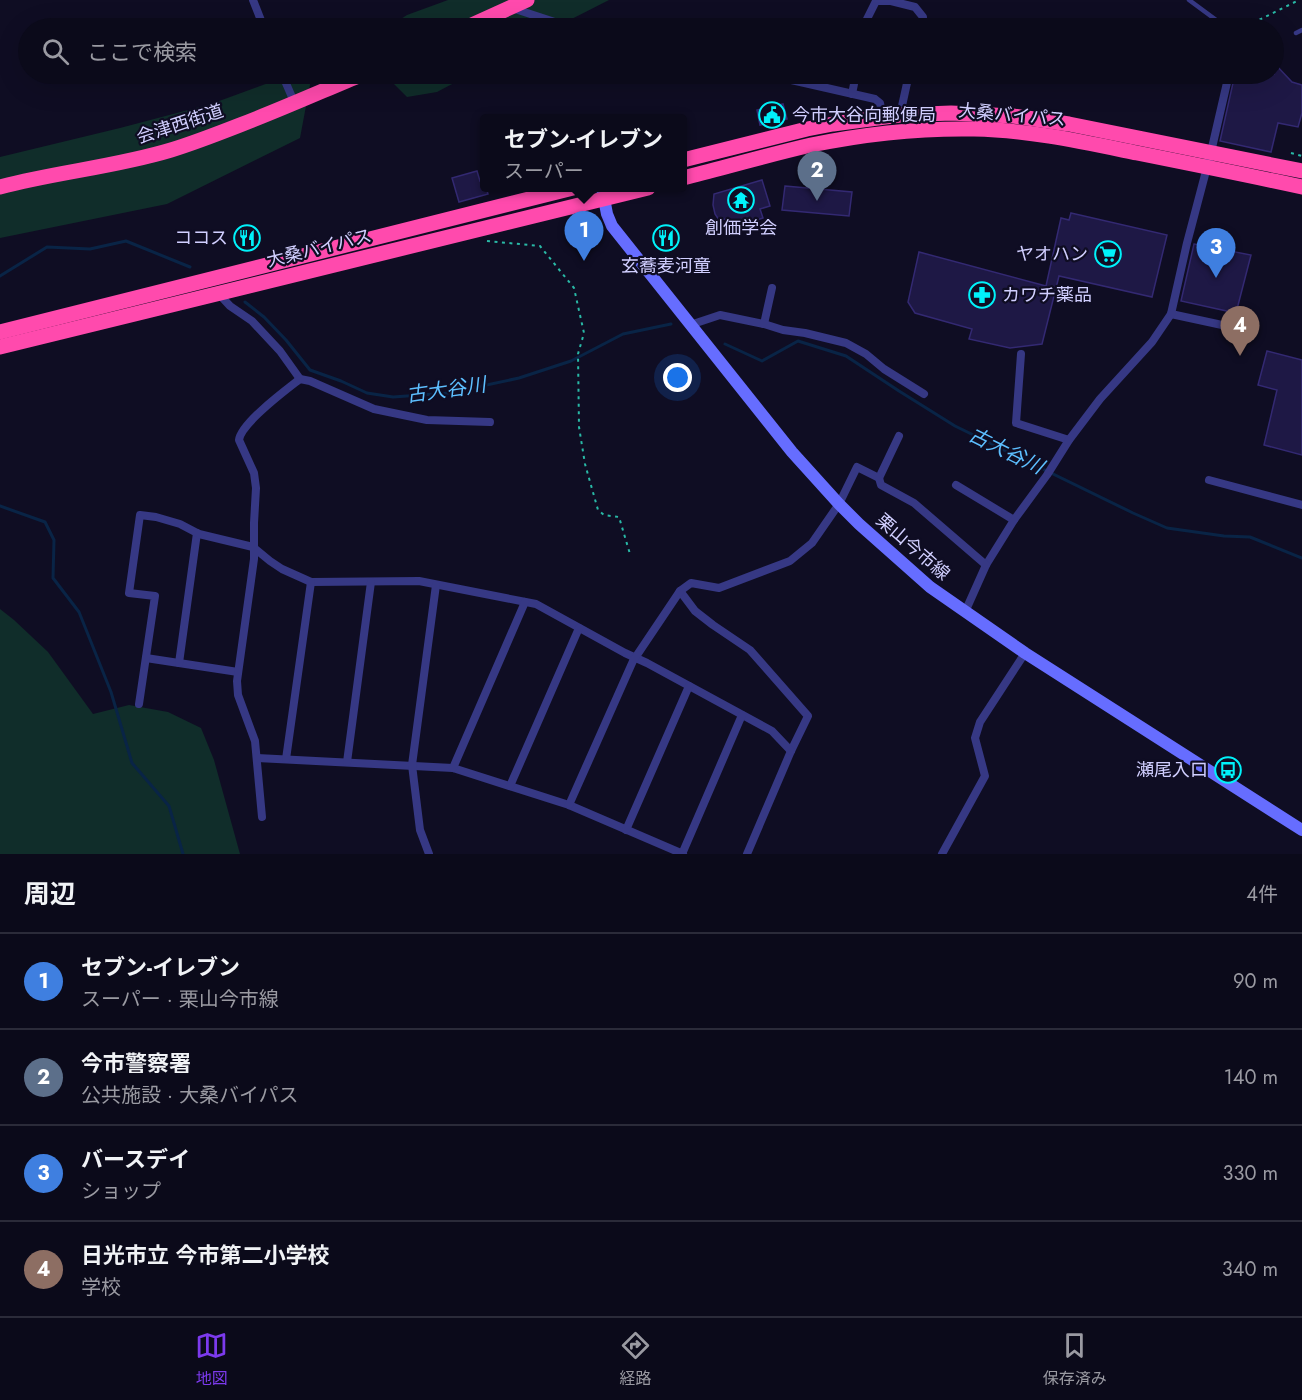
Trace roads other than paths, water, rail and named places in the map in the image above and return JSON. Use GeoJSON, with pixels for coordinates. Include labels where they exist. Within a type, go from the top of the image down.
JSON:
{"type":"FeatureCollection","features":[{"type":"Feature","properties":{"kind":"highway"},"geometry":{"type":"LineString","coordinates":[[488,18],[527,0]]}},
{"type":"Feature","properties":{"kind":"highway","name":"会津西街道"},"geometry":{"type":"LineString","coordinates":[[0,187],[170,151],[340,84]]}},
{"type":"Feature","properties":{"kind":"highway","name":"大桑バイパス"},"geometry":{"type":"LineString","coordinates":[[687,159],[833,124],[900,115],[951,113],[1013,116],[1069,124],[1302,187]]}},
{"type":"Feature","properties":{"kind":"highway"},"geometry":{"type":"LineString","coordinates":[[833,124],[837,141]]}},
{"type":"Feature","properties":{"kind":"highway","name":"大桑バイパス"},"geometry":{"type":"LineString","coordinates":[[687,177],[837,141],[901,132],[975,129],[1008,130],[1209,160],[1302,171]]}},
{"type":"Feature","properties":{"kind":"highway","name":"大桑バイパス"},"geometry":{"type":"LineString","coordinates":[[0,347],[558,192]]}},
{"type":"Feature","properties":{"kind":"highway","name":"大桑バイパス"},"geometry":{"type":"LineString","coordinates":[[0,332],[215,286],[603,193]]}},
{"type":"Feature","properties":{"kind":"main road","name":"栗山今市線"},"geometry":{"type":"LineString","coordinates":[[603,193],[612,226],[792,452],[859,525],[930,587],[1024,653],[1302,830]]}},
{"type":"Feature","properties":{"kind":"street"},"geometry":{"type":"LineString","coordinates":[[253,0],[260,18]]}},
{"type":"Feature","properties":{"kind":"street"},"geometry":{"type":"LineString","coordinates":[[868,18],[876,1],[891,1],[915,7],[923,18]]}},
{"type":"Feature","properties":{"kind":"street"},"geometry":{"type":"LineString","coordinates":[[511,8],[542,18]]}},
{"type":"Feature","properties":{"kind":"street"},"geometry":{"type":"LineString","coordinates":[[286,84],[294,104]]}},
{"type":"Feature","properties":{"kind":"street"},"geometry":{"type":"LineString","coordinates":[[808,84],[874,99],[880,103],[883,117]]}},
{"type":"Feature","properties":{"kind":"street"},"geometry":{"type":"LineString","coordinates":[[852,94],[854,84]]}},
{"type":"Feature","properties":{"kind":"street"},"geometry":{"type":"LineString","coordinates":[[900,115],[907,84]]}},
{"type":"Feature","properties":{"kind":"street"},"geometry":{"type":"LineString","coordinates":[[965,612],[986,565],[1069,440],[1100,399],[1152,342],[1172,314],[1187,243],[1227,84]]}},
{"type":"Feature","properties":{"kind":"street"},"geometry":{"type":"LineString","coordinates":[[215,286],[230,306],[252,321],[280,351],[300,379],[310,381],[374,409],[427,420],[490,422]]}},
{"type":"Feature","properties":{"kind":"street"},"geometry":{"type":"LineString","coordinates":[[764,324],[772,288]]}},
{"type":"Feature","properties":{"kind":"street"},"geometry":{"type":"LineString","coordinates":[[1172,314],[1236,328]]}},
{"type":"Feature","properties":{"kind":"street"},"geometry":{"type":"LineString","coordinates":[[690,325],[720,315],[846,343],[924,394]]}},
{"type":"Feature","properties":{"kind":"street"},"geometry":{"type":"LineString","coordinates":[[1022,354],[1016,423],[1069,440]]}},
{"type":"Feature","properties":{"kind":"street"},"geometry":{"type":"LineString","coordinates":[[262,817],[255,741],[238,695],[237,681],[254,559],[256,488],[254,473],[239,440],[240,434],[256,416],[300,379]]}},
{"type":"Feature","properties":{"kind":"street"},"geometry":{"type":"LineString","coordinates":[[899,436],[879,478],[881,485],[914,503],[986,565]]}},
{"type":"Feature","properties":{"kind":"street"},"geometry":{"type":"LineString","coordinates":[[569,805],[635,658],[680,591],[691,583],[719,588],[790,561],[812,543],[839,504],[856,467],[879,478]]}},
{"type":"Feature","properties":{"kind":"street"},"geometry":{"type":"LineString","coordinates":[[1209,480],[1302,505]]}},
{"type":"Feature","properties":{"kind":"street"},"geometry":{"type":"LineString","coordinates":[[956,485],[1014,520]]}},
{"type":"Feature","properties":{"kind":"street"},"geometry":{"type":"LineString","coordinates":[[139,704],[155,597],[129,593],[140,515],[156,517],[180,524],[197,533],[254,548],[282,569],[311,582],[419,581],[536,604],[772,731],[791,751]]}},
{"type":"Feature","properties":{"kind":"street"},"geometry":{"type":"LineString","coordinates":[[179,663],[197,533]]}},
{"type":"Feature","properties":{"kind":"street"},"geometry":{"type":"LineString","coordinates":[[286,759],[311,582]]}},
{"type":"Feature","properties":{"kind":"street"},"geometry":{"type":"LineString","coordinates":[[347,762],[371,582]]}},
{"type":"Feature","properties":{"kind":"street"},"geometry":{"type":"LineString","coordinates":[[429,854],[420,830],[412,765],[436,585]]}},
{"type":"Feature","properties":{"kind":"street"},"geometry":{"type":"LineString","coordinates":[[680,591],[695,611],[750,650],[808,716],[747,854]]}},
{"type":"Feature","properties":{"kind":"street"},"geometry":{"type":"LineString","coordinates":[[453,768],[525,602]]}},
{"type":"Feature","properties":{"kind":"street"},"geometry":{"type":"LineString","coordinates":[[510,786],[579,628]]}},
{"type":"Feature","properties":{"kind":"street"},"geometry":{"type":"LineString","coordinates":[[942,854],[985,776],[975,738],[980,722],[1024,653]]}},
{"type":"Feature","properties":{"kind":"street"},"geometry":{"type":"LineString","coordinates":[[146,658],[238,672]]}},
{"type":"Feature","properties":{"kind":"street"},"geometry":{"type":"LineString","coordinates":[[627,830],[689,686]]}},
{"type":"Feature","properties":{"kind":"street"},"geometry":{"type":"LineString","coordinates":[[257,758],[453,768],[569,805],[682,854],[742,715]]}},
{"type":"Feature","properties":{"kind":"lane"},"geometry":{"type":"LineString","coordinates":[[1189,0],[1213,18]]}},
{"type":"Feature","properties":{"kind":"lane"},"geometry":{"type":"LineString","coordinates":[[1296,33],[1302,30]]}},
{"type":"Feature","properties":{"kind":"waterway","name":"古大谷川"},"geometry":{"type":"LineString","coordinates":[[0,276],[47,247],[90,249],[126,241],[190,267]]}},
{"type":"Feature","properties":{"kind":"waterway","name":"古大谷川"},"geometry":{"type":"LineString","coordinates":[[245,302],[264,317],[286,340],[310,370],[367,393],[393,397],[449,393],[519,378],[571,361],[623,334],[671,324]]}},
{"type":"Feature","properties":{"kind":"waterway","name":"古大谷川"},"geometry":{"type":"LineString","coordinates":[[725,344],[762,361],[798,341],[846,356],[955,426],[1133,513],[1167,528],[1224,536],[1250,537],[1302,558]]}},
{"type":"Feature","properties":{"kind":"waterway"},"geometry":{"type":"LineString","coordinates":[[0,506],[45,522],[54,540],[53,578],[79,612],[111,692],[132,763],[169,806],[183,854]]}},
{"type":"Feature","properties":{"kind":"place","name":"今市大谷向郵便局"},"geometry":{"type":"Point","coordinates":[772,115]}},
{"type":"Feature","properties":{"kind":"place","name":"創価学会"},"geometry":{"type":"Point","coordinates":[741,200]}},
{"type":"Feature","properties":{"kind":"place","name":"今市警察署"},"geometry":{"type":"Point","coordinates":[817,201]}},
{"type":"Feature","properties":{"kind":"place","name":"ココス"},"geometry":{"type":"Point","coordinates":[247,238]}},
{"type":"Feature","properties":{"kind":"place","name":"玄蕎麦河童"},"geometry":{"type":"Point","coordinates":[666,238]}},
{"type":"Feature","properties":{"kind":"place","name":"ヤオハン"},"geometry":{"type":"Point","coordinates":[1108,254]}},
{"type":"Feature","properties":{"kind":"place","name":"セブン-イレブン"},"geometry":{"type":"Point","coordinates":[584,261]}},
{"type":"Feature","properties":{"kind":"place","name":"バースデイ"},"geometry":{"type":"Point","coordinates":[1216,278]}},
{"type":"Feature","properties":{"kind":"place","name":"カワチ薬品"},"geometry":{"type":"Point","coordinates":[982,295]}},
{"type":"Feature","properties":{"kind":"place","name":"日光市立 今市第二小学校"},"geometry":{"type":"Point","coordinates":[1240,356]}},
{"type":"Feature","properties":{"kind":"place","name":"瀬尾入口"},"geometry":{"type":"Point","coordinates":[1228,770]}}]}
